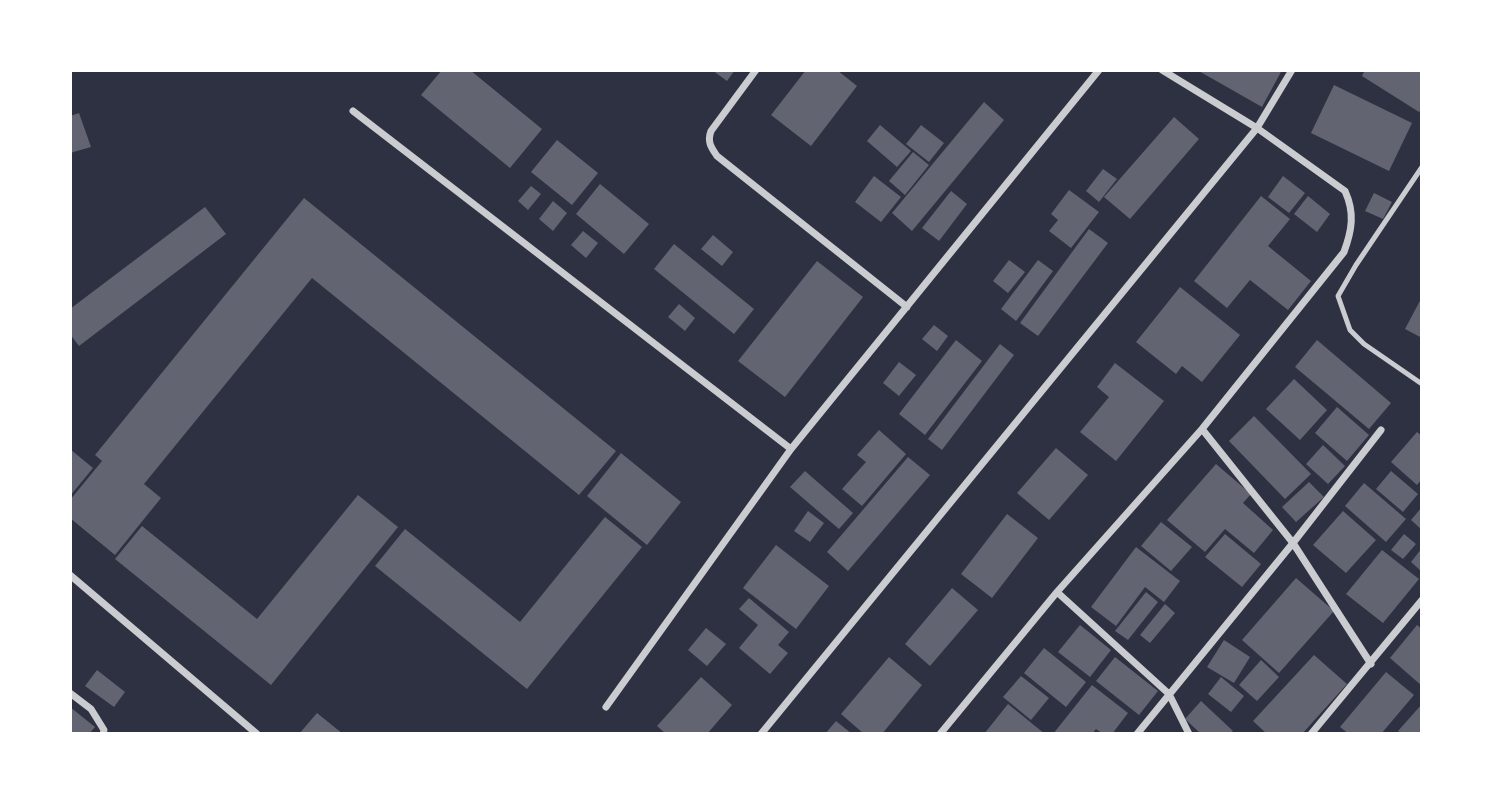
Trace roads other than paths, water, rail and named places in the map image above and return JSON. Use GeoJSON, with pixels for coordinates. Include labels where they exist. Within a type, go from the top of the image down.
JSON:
{"type":"FeatureCollection","features":[{"type":"Feature","properties":{"kind":"street"},"geometry":{"type":"LineString","coordinates":[[755,70],[711,131],[708,137],[710,146],[717,156],[907,307]]}},
{"type":"Feature","properties":{"kind":"street"},"geometry":{"type":"LineString","coordinates":[[606,707],[791,449],[1099,70]]}},
{"type":"Feature","properties":{"kind":"street"},"geometry":{"type":"LineString","coordinates":[[940,734],[1057,592],[1202,429],[1344,252],[1350,235],[1352,205],[1345,191],[1257,128],[1162,70]]}},
{"type":"Feature","properties":{"kind":"street"},"geometry":{"type":"LineString","coordinates":[[761,734],[1257,128],[1292,70]]}},
{"type":"Feature","properties":{"kind":"street"},"geometry":{"type":"LineString","coordinates":[[353,111],[791,449]]}},
{"type":"Feature","properties":{"kind":"street"},"geometry":{"type":"LineString","coordinates":[[1202,429],[1293,543],[1371,664]]}},
{"type":"Feature","properties":{"kind":"street"},"geometry":{"type":"LineString","coordinates":[[1136,734],[1293,543],[1381,430]]}},
{"type":"Feature","properties":{"kind":"street"},"geometry":{"type":"LineString","coordinates":[[70,575],[257,734]]}},
{"type":"Feature","properties":{"kind":"street"},"geometry":{"type":"LineString","coordinates":[[1057,592],[1169,694],[1189,734]]}},
{"type":"Feature","properties":{"kind":"street"},"geometry":{"type":"LineString","coordinates":[[1311,734],[1422,600]]}},
{"type":"Feature","properties":{"kind":"street"},"geometry":{"type":"LineString","coordinates":[[70,693],[91,709],[104,730],[103,734]]}},
{"type":"Feature","properties":{"kind":"lane"},"geometry":{"type":"LineString","coordinates":[[1422,167],[1338,296],[1350,330],[1364,344],[1422,384]]}}]}
